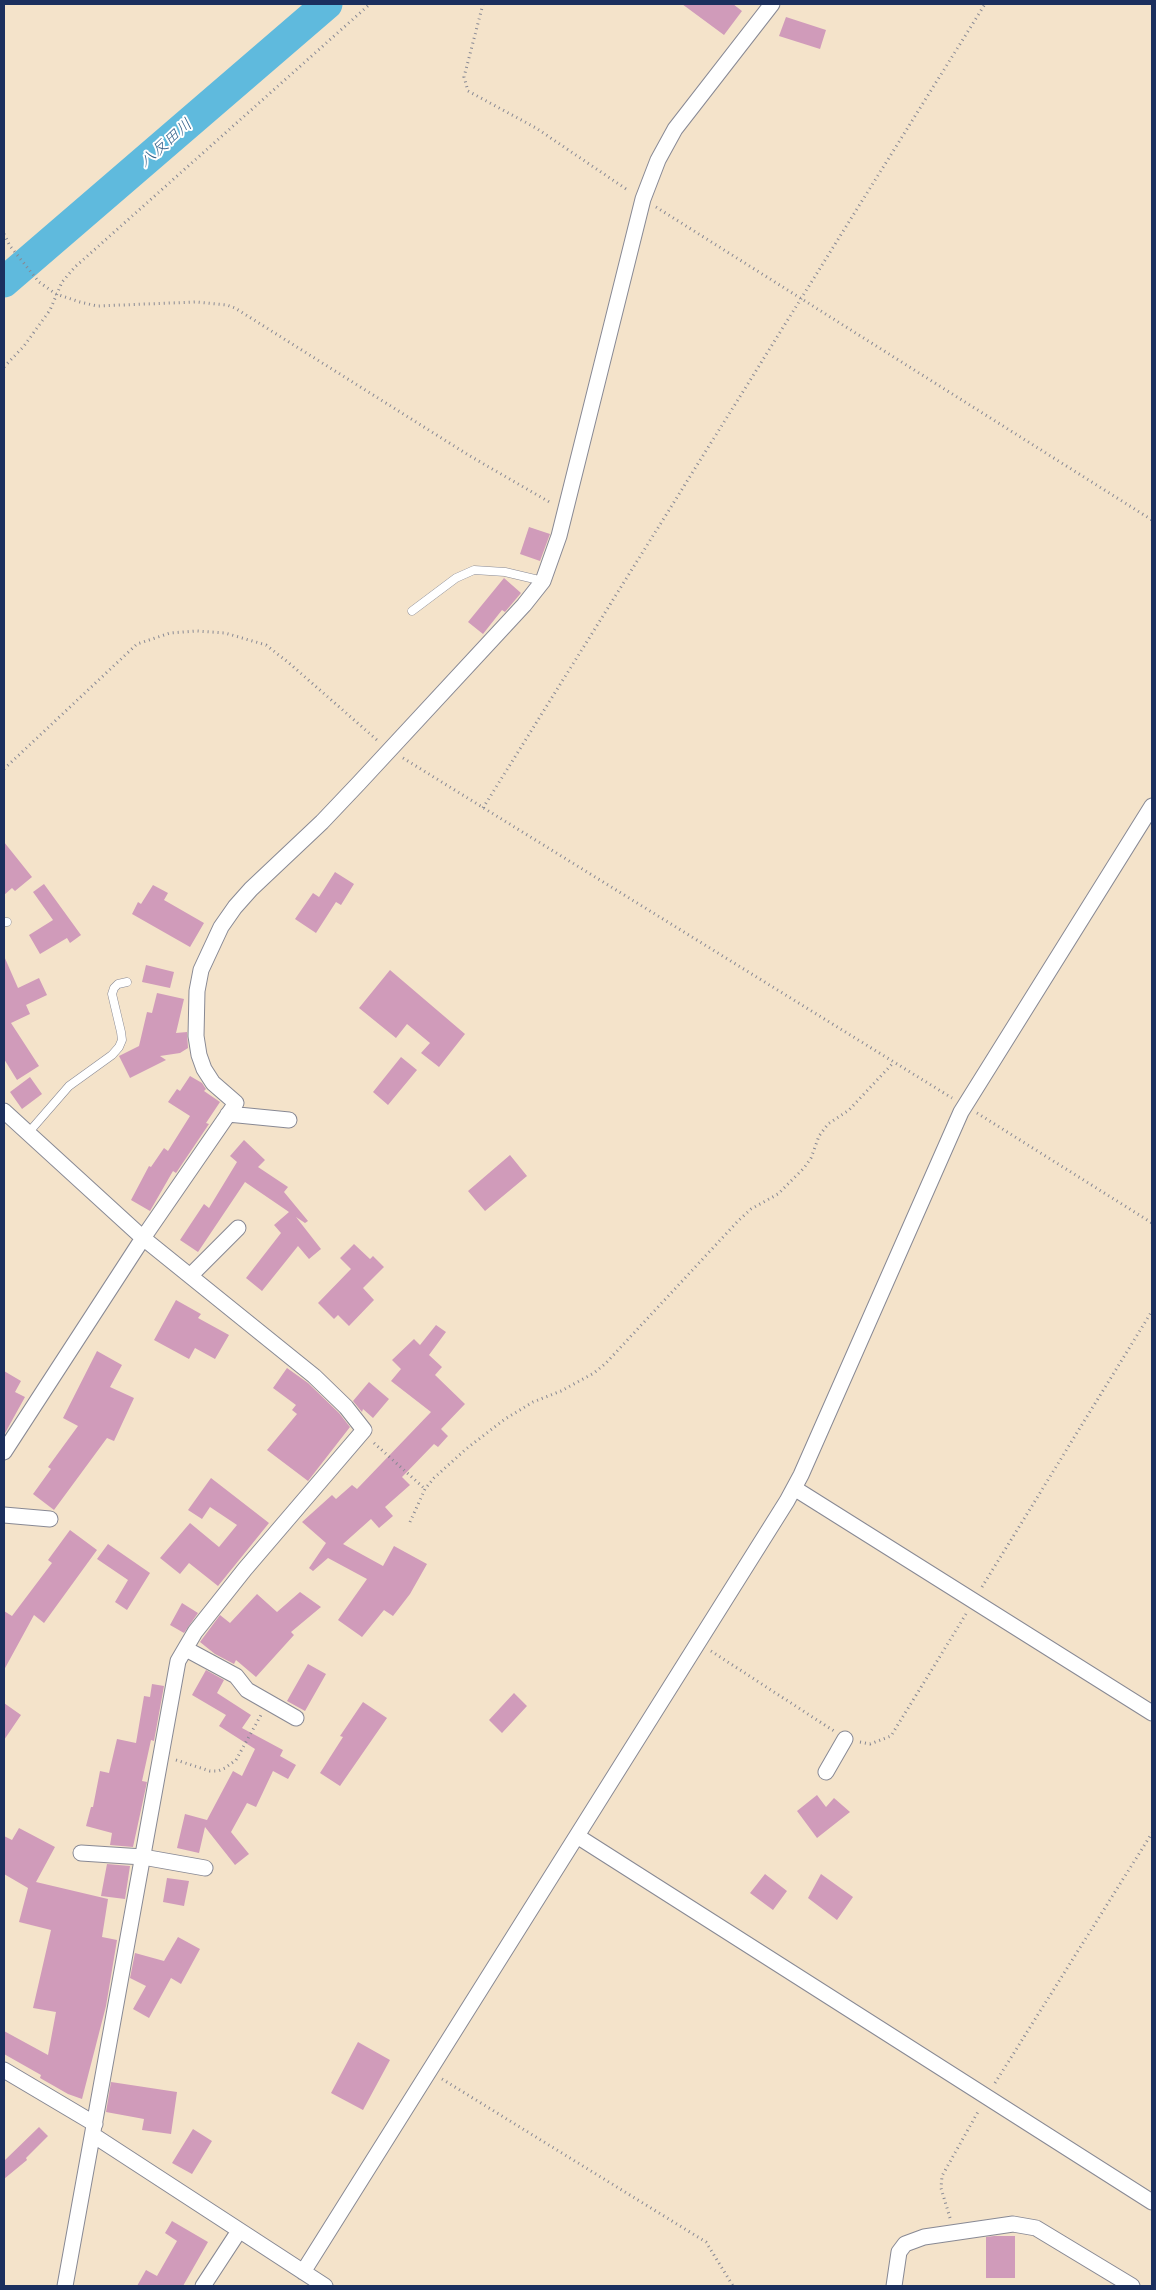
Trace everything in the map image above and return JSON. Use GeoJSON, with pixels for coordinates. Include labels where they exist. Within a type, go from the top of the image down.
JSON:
{"type":"FeatureCollection","features":[{"type":"Feature","properties":{"kind":"street"},"geometry":{"type":"LineString","coordinates":[[4,1452],[143,1238],[236,1103],[213,1083],[204,1069],[199,1055],[196,1036],[197,991],[201,970],[208,952],[227,917],[240,901],[322,822],[390,750],[524,606],[543,581],[559,536],[643,199],[658,160],[676,129],[772,4]]}},
{"type":"Feature","properties":{"kind":"street"},"geometry":{"type":"LineString","coordinates":[[303,2272],[794,1488],[965,1106],[1152,806]]}},
{"type":"Feature","properties":{"kind":"street"},"geometry":{"type":"LineString","coordinates":[[4,1110],[143,1238],[314,1376],[346,1407],[364,1430],[245,1569],[195,1632],[178,1662],[65,2286]]}},
{"type":"Feature","properties":{"kind":"street"},"geometry":{"type":"LineString","coordinates":[[228,1114],[289,1120]]}},
{"type":"Feature","properties":{"kind":"street"},"geometry":{"type":"LineString","coordinates":[[190,1276],[238,1228]]}},
{"type":"Feature","properties":{"kind":"street"},"geometry":{"type":"LineString","coordinates":[[794,1488],[1152,1714]]}},
{"type":"Feature","properties":{"kind":"street"},"geometry":{"type":"LineString","coordinates":[[4,1514],[50,1519]]}},
{"type":"Feature","properties":{"kind":"street"},"geometry":{"type":"LineString","coordinates":[[186,1649],[236,1676],[247,1690],[296,1718]]}},
{"type":"Feature","properties":{"kind":"street"},"geometry":{"type":"LineString","coordinates":[[826,1772],[846,1739]]}},
{"type":"Feature","properties":{"kind":"street"},"geometry":{"type":"LineString","coordinates":[[577,1836],[1152,2202]]}},
{"type":"Feature","properties":{"kind":"street"},"geometry":{"type":"LineString","coordinates":[[82,1853],[143,1857],[205,1868]]}},
{"type":"Feature","properties":{"kind":"street"},"geometry":{"type":"LineString","coordinates":[[4,2070],[239,2231],[325,2286]]}},
{"type":"Feature","properties":{"kind":"street"},"geometry":{"type":"LineString","coordinates":[[894,2286],[899,2252],[905,2244],[924,2237],[1013,2224],[1036,2228],[1132,2286]]}},
{"type":"Feature","properties":{"kind":"street"},"geometry":{"type":"LineString","coordinates":[[203,2286],[239,2231]]}},
{"type":"Feature","properties":{"kind":"lane"},"geometry":{"type":"LineString","coordinates":[[412,611],[456,578],[474,570],[505,572],[543,581]]}},
{"type":"Feature","properties":{"kind":"lane"},"geometry":{"type":"LineString","coordinates":[[29,1132],[69,1086],[112,1055],[119,1046],[122,1040],[121,1032],[112,994],[118,984],[127,982]]}},
{"type":"Feature","properties":{"kind":"path"},"geometry":{"type":"LineString","coordinates":[[4,366],[24,346],[50,310],[62,282],[74,267],[370,4]]}},
{"type":"Feature","properties":{"kind":"path"},"geometry":{"type":"LineString","coordinates":[[484,4],[464,77],[468,91],[536,128],[643,199],[1152,520]]}},
{"type":"Feature","properties":{"kind":"path"},"geometry":{"type":"LineString","coordinates":[[483,808],[984,4]]}},
{"type":"Feature","properties":{"kind":"path"},"geometry":{"type":"LineString","coordinates":[[4,234],[10,246],[40,282],[56,294],[96,306],[196,302],[227,305],[236,308],[470,456],[565,511]]}},
{"type":"Feature","properties":{"kind":"path"},"geometry":{"type":"LineString","coordinates":[[4,769],[137,644],[170,633],[197,630],[225,632],[266,646],[289,663],[390,750],[1152,1223]]}},
{"type":"Feature","properties":{"kind":"path"},"geometry":{"type":"LineString","coordinates":[[410,1522],[425,1489],[434,1478],[466,1449],[505,1419],[533,1402],[586,1377],[606,1363],[738,1221],[751,1209],[778,1194],[804,1168],[811,1158],[819,1136],[828,1124],[848,1110],[894,1062]]}},
{"type":"Feature","properties":{"kind":"path"},"geometry":{"type":"LineString","coordinates":[[362,1432],[425,1489]]}},
{"type":"Feature","properties":{"kind":"path"},"geometry":{"type":"LineString","coordinates":[[162,1754],[210,1771],[218,1771],[236,1760],[268,1702]]}},
{"type":"Feature","properties":{"kind":"path"},"geometry":{"type":"LineString","coordinates":[[955,2232],[941,2188],[942,2176],[987,2096],[1152,1833]]}},
{"type":"Feature","properties":{"kind":"path"},"geometry":{"type":"LineString","coordinates":[[430,2072],[706,2242],[733,2286]]}},
{"type":"Feature","properties":{"kind":"building"},"geometry":{"type":"Polygon","coordinates":[[[682,4],[733,4],[742,11],[724,35],[682,4]]]}},
{"type":"Feature","properties":{"kind":"building"},"geometry":{"type":"Polygon","coordinates":[[[786,17],[826,30],[820,49],[779,36],[786,17]]]}},
{"type":"Feature","properties":{"kind":"building"},"geometry":{"type":"Polygon","coordinates":[[[529,527],[550,534],[540,561],[520,554],[529,527]]]}},
{"type":"Feature","properties":{"kind":"building"},"geometry":{"type":"Polygon","coordinates":[[[504,578],[521,593],[505,612],[502,610],[483,634],[468,622],[504,578]]]}},
{"type":"Feature","properties":{"kind":"building"},"geometry":{"type":"Polygon","coordinates":[[[4,842],[32,877],[15,891],[12,888],[4,895],[4,842]]]}},
{"type":"Feature","properties":{"kind":"building"},"geometry":{"type":"Polygon","coordinates":[[[335,872],[354,884],[341,905],[336,902],[316,933],[295,919],[313,893],[319,897],[335,872]]]}},
{"type":"Feature","properties":{"kind":"building"},"geometry":{"type":"Polygon","coordinates":[[[44,884],[81,935],[70,943],[67,938],[40,954],[29,935],[53,920],[33,892],[44,884]]]}},
{"type":"Feature","properties":{"kind":"building"},"geometry":{"type":"Polygon","coordinates":[[[153,885],[168,893],[164,900],[204,923],[190,947],[132,914],[138,902],[141,904],[153,885]]]}},
{"type":"Feature","properties":{"kind":"building"},"geometry":{"type":"Polygon","coordinates":[[[4,956],[18,988],[39,978],[47,995],[26,1005],[30,1014],[11,1023],[39,1066],[17,1080],[4,1059],[4,956]]]}},
{"type":"Feature","properties":{"kind":"building"},"geometry":{"type":"Polygon","coordinates":[[[146,965],[174,972],[170,988],[142,982],[146,965]]]}},
{"type":"Feature","properties":{"kind":"building"},"geometry":{"type":"Polygon","coordinates":[[[390,970],[465,1034],[439,1067],[421,1053],[430,1043],[407,1024],[396,1038],[359,1008],[390,970]]]}},
{"type":"Feature","properties":{"kind":"building"},"geometry":{"type":"Polygon","coordinates":[[[157,993],[184,999],[176,1033],[187,1032],[188,1048],[180,1053],[160,1056],[166,1060],[130,1078],[119,1056],[139,1046],[147,1012],[152,1013],[157,993]]]}},
{"type":"Feature","properties":{"kind":"building"},"geometry":{"type":"Polygon","coordinates":[[[401,1057],[417,1070],[388,1105],[373,1092],[401,1057]]]}},
{"type":"Feature","properties":{"kind":"building"},"geometry":{"type":"Polygon","coordinates":[[[190,1076],[202,1083],[206,1089],[204,1091],[220,1102],[206,1123],[209,1124],[176,1173],[173,1171],[150,1211],[131,1200],[149,1166],[151,1167],[164,1148],[168,1151],[190,1116],[168,1102],[177,1089],[180,1091],[190,1076]]]}},
{"type":"Feature","properties":{"kind":"building"},"geometry":{"type":"Polygon","coordinates":[[[30,1077],[42,1094],[22,1109],[10,1092],[30,1077]]]}},
{"type":"Feature","properties":{"kind":"building"},"geometry":{"type":"Polygon","coordinates":[[[244,1140],[265,1160],[258,1167],[288,1187],[284,1192],[308,1221],[305,1223],[296,1217],[321,1249],[309,1259],[298,1246],[262,1291],[246,1278],[281,1233],[274,1225],[289,1212],[245,1182],[198,1252],[180,1240],[204,1204],[209,1208],[237,1162],[230,1156],[244,1140]]]}},
{"type":"Feature","properties":{"kind":"building"},"geometry":{"type":"Polygon","coordinates":[[[510,1155],[527,1176],[485,1211],[468,1191],[510,1155]]]}},
{"type":"Feature","properties":{"kind":"building"},"geometry":{"type":"Polygon","coordinates":[[[354,1244],[370,1259],[373,1256],[384,1267],[363,1288],[374,1300],[349,1326],[338,1315],[334,1319],[318,1303],[351,1269],[340,1258],[354,1244]]]}},
{"type":"Feature","properties":{"kind":"building"},"geometry":{"type":"Polygon","coordinates":[[[176,1300],[201,1314],[198,1318],[229,1335],[215,1359],[195,1348],[189,1359],[154,1340],[176,1300]]]}},
{"type":"Feature","properties":{"kind":"building"},"geometry":{"type":"Polygon","coordinates":[[[436,1325],[446,1332],[429,1355],[442,1367],[435,1375],[465,1404],[441,1429],[448,1436],[438,1447],[434,1444],[402,1477],[410,1485],[385,1507],[393,1516],[379,1528],[371,1519],[343,1544],[383,1566],[394,1546],[427,1564],[410,1594],[393,1616],[384,1610],[362,1637],[338,1620],[367,1579],[328,1558],[313,1571],[309,1568],[326,1543],[302,1522],[332,1495],[336,1499],[352,1485],[357,1489],[431,1412],[391,1381],[401,1369],[392,1360],[414,1339],[420,1345],[436,1325]]]}},
{"type":"Feature","properties":{"kind":"building"},"geometry":{"type":"Polygon","coordinates":[[[97,1351],[122,1365],[110,1387],[134,1398],[114,1441],[107,1438],[54,1510],[33,1494],[51,1469],[48,1467],[78,1426],[63,1418],[97,1351]]]}},
{"type":"Feature","properties":{"kind":"building"},"geometry":{"type":"Polygon","coordinates":[[[287,1368],[308,1383],[339,1413],[350,1427],[308,1481],[267,1450],[297,1414],[292,1410],[296,1405],[273,1388],[287,1368]]]}},
{"type":"Feature","properties":{"kind":"building"},"geometry":{"type":"Polygon","coordinates":[[[4,1371],[21,1381],[15,1392],[25,1397],[4,1435],[4,1371]]]}},
{"type":"Feature","properties":{"kind":"building"},"geometry":{"type":"Polygon","coordinates":[[[369,1382],[389,1399],[373,1418],[363,1409],[362,1412],[353,1401],[369,1382]]]}},
{"type":"Feature","properties":{"kind":"building"},"geometry":{"type":"Polygon","coordinates":[[[211,1478],[269,1523],[218,1586],[189,1563],[180,1574],[160,1558],[190,1523],[219,1547],[237,1525],[210,1507],[202,1519],[188,1510],[211,1478]]]}},
{"type":"Feature","properties":{"kind":"building"},"geometry":{"type":"Polygon","coordinates":[[[70,1530],[97,1550],[44,1623],[34,1615],[4,1670],[4,1611],[12,1616],[52,1563],[48,1560],[70,1530]]]}},
{"type":"Feature","properties":{"kind":"building"},"geometry":{"type":"Polygon","coordinates":[[[108,1544],[150,1573],[127,1610],[115,1602],[128,1580],[97,1559],[108,1544]]]}},
{"type":"Feature","properties":{"kind":"building"},"geometry":{"type":"Polygon","coordinates":[[[300,1592],[321,1607],[291,1632],[294,1635],[256,1677],[236,1660],[234,1664],[215,1654],[200,1642],[220,1615],[230,1623],[257,1594],[277,1612],[300,1592]]]}},
{"type":"Feature","properties":{"kind":"building"},"geometry":{"type":"Polygon","coordinates":[[[182,1603],[198,1613],[184,1633],[170,1625],[182,1603]]]}},
{"type":"Feature","properties":{"kind":"building"},"geometry":{"type":"Polygon","coordinates":[[[308,1664],[326,1674],[305,1711],[287,1701],[308,1664]]]}},
{"type":"Feature","properties":{"kind":"building"},"geometry":{"type":"Polygon","coordinates":[[[206,1670],[224,1680],[217,1693],[251,1715],[242,1728],[283,1750],[280,1756],[296,1765],[288,1779],[273,1771],[256,1807],[247,1803],[231,1832],[249,1854],[235,1865],[205,1827],[199,1853],[177,1848],[185,1814],[207,1820],[233,1771],[242,1776],[255,1749],[219,1726],[226,1715],[192,1695],[206,1670]]]}},
{"type":"Feature","properties":{"kind":"building"},"geometry":{"type":"Polygon","coordinates":[[[152,1684],[164,1686],[154,1741],[151,1740],[142,1781],[147,1782],[133,1847],[110,1845],[112,1833],[86,1826],[91,1807],[93,1807],[100,1771],[109,1773],[117,1739],[136,1743],[144,1696],[150,1697],[152,1684]]]}},
{"type":"Feature","properties":{"kind":"building"},"geometry":{"type":"Polygon","coordinates":[[[514,1693],[527,1706],[502,1733],[489,1720],[514,1693]]]}},
{"type":"Feature","properties":{"kind":"building"},"geometry":{"type":"Polygon","coordinates":[[[363,1702],[387,1718],[340,1786],[320,1773],[343,1737],[340,1736],[363,1702]]]}},
{"type":"Feature","properties":{"kind":"building"},"geometry":{"type":"Polygon","coordinates":[[[4,1703],[21,1715],[4,1740],[4,1703]]]}},
{"type":"Feature","properties":{"kind":"building"},"geometry":{"type":"Polygon","coordinates":[[[817,1795],[826,1807],[834,1798],[850,1812],[817,1838],[797,1811],[817,1795]]]}},
{"type":"Feature","properties":{"kind":"building"},"geometry":{"type":"Polygon","coordinates":[[[19,1828],[55,1847],[36,1882],[108,1899],[102,1937],[117,1940],[106,2006],[82,2099],[68,2094],[40,2078],[41,2075],[4,2054],[4,2031],[48,2055],[56,2012],[33,2008],[51,1930],[19,1922],[28,1888],[4,1874],[4,1836],[12,1840],[19,1828]]]}},
{"type":"Feature","properties":{"kind":"building"},"geometry":{"type":"Polygon","coordinates":[[[107,1864],[130,1866],[125,1899],[101,1896],[107,1864]]]}},
{"type":"Feature","properties":{"kind":"building"},"geometry":{"type":"Polygon","coordinates":[[[765,1874],[787,1891],[773,1910],[750,1893],[765,1874]]]}},
{"type":"Feature","properties":{"kind":"building"},"geometry":{"type":"Polygon","coordinates":[[[821,1874],[853,1897],[837,1920],[808,1898],[821,1874]]]}},
{"type":"Feature","properties":{"kind":"building"},"geometry":{"type":"Polygon","coordinates":[[[167,1878],[189,1881],[184,1906],[163,1902],[167,1878]]]}},
{"type":"Feature","properties":{"kind":"building"},"geometry":{"type":"Polygon","coordinates":[[[178,1937],[200,1949],[181,1984],[171,1978],[149,2018],[133,2009],[146,1986],[130,1978],[135,1953],[164,1961],[178,1937]]]}},
{"type":"Feature","properties":{"kind":"building"},"geometry":{"type":"Polygon","coordinates":[[[358,2042],[390,2060],[363,2110],[331,2093],[358,2042]]]}},
{"type":"Feature","properties":{"kind":"building"},"geometry":{"type":"Polygon","coordinates":[[[111,2082],[177,2092],[171,2134],[142,2130],[144,2119],[106,2112],[111,2082]]]}},
{"type":"Feature","properties":{"kind":"building"},"geometry":{"type":"Polygon","coordinates":[[[39,2127],[48,2136],[26,2158],[27,2160],[4,2179],[4,2161],[39,2127]]]}},
{"type":"Feature","properties":{"kind":"building"},"geometry":{"type":"Polygon","coordinates":[[[193,2129],[212,2141],[192,2174],[172,2163],[193,2129]]]}},
{"type":"Feature","properties":{"kind":"building"},"geometry":{"type":"Polygon","coordinates":[[[172,2221],[208,2242],[183,2286],[137,2286],[146,2270],[157,2276],[177,2241],[165,2233],[172,2221]]]}},
{"type":"Feature","properties":{"kind":"building"},"geometry":{"type":"Polygon","coordinates":[[[1015,2236],[1015,2278],[986,2278],[986,2237],[1015,2236]]]}},
{"type":"Feature","properties":{"kind":"waterway","name":"八反田川"},"geometry":{"type":"LineString","coordinates":[[4,282],[327,4]]}}]}
